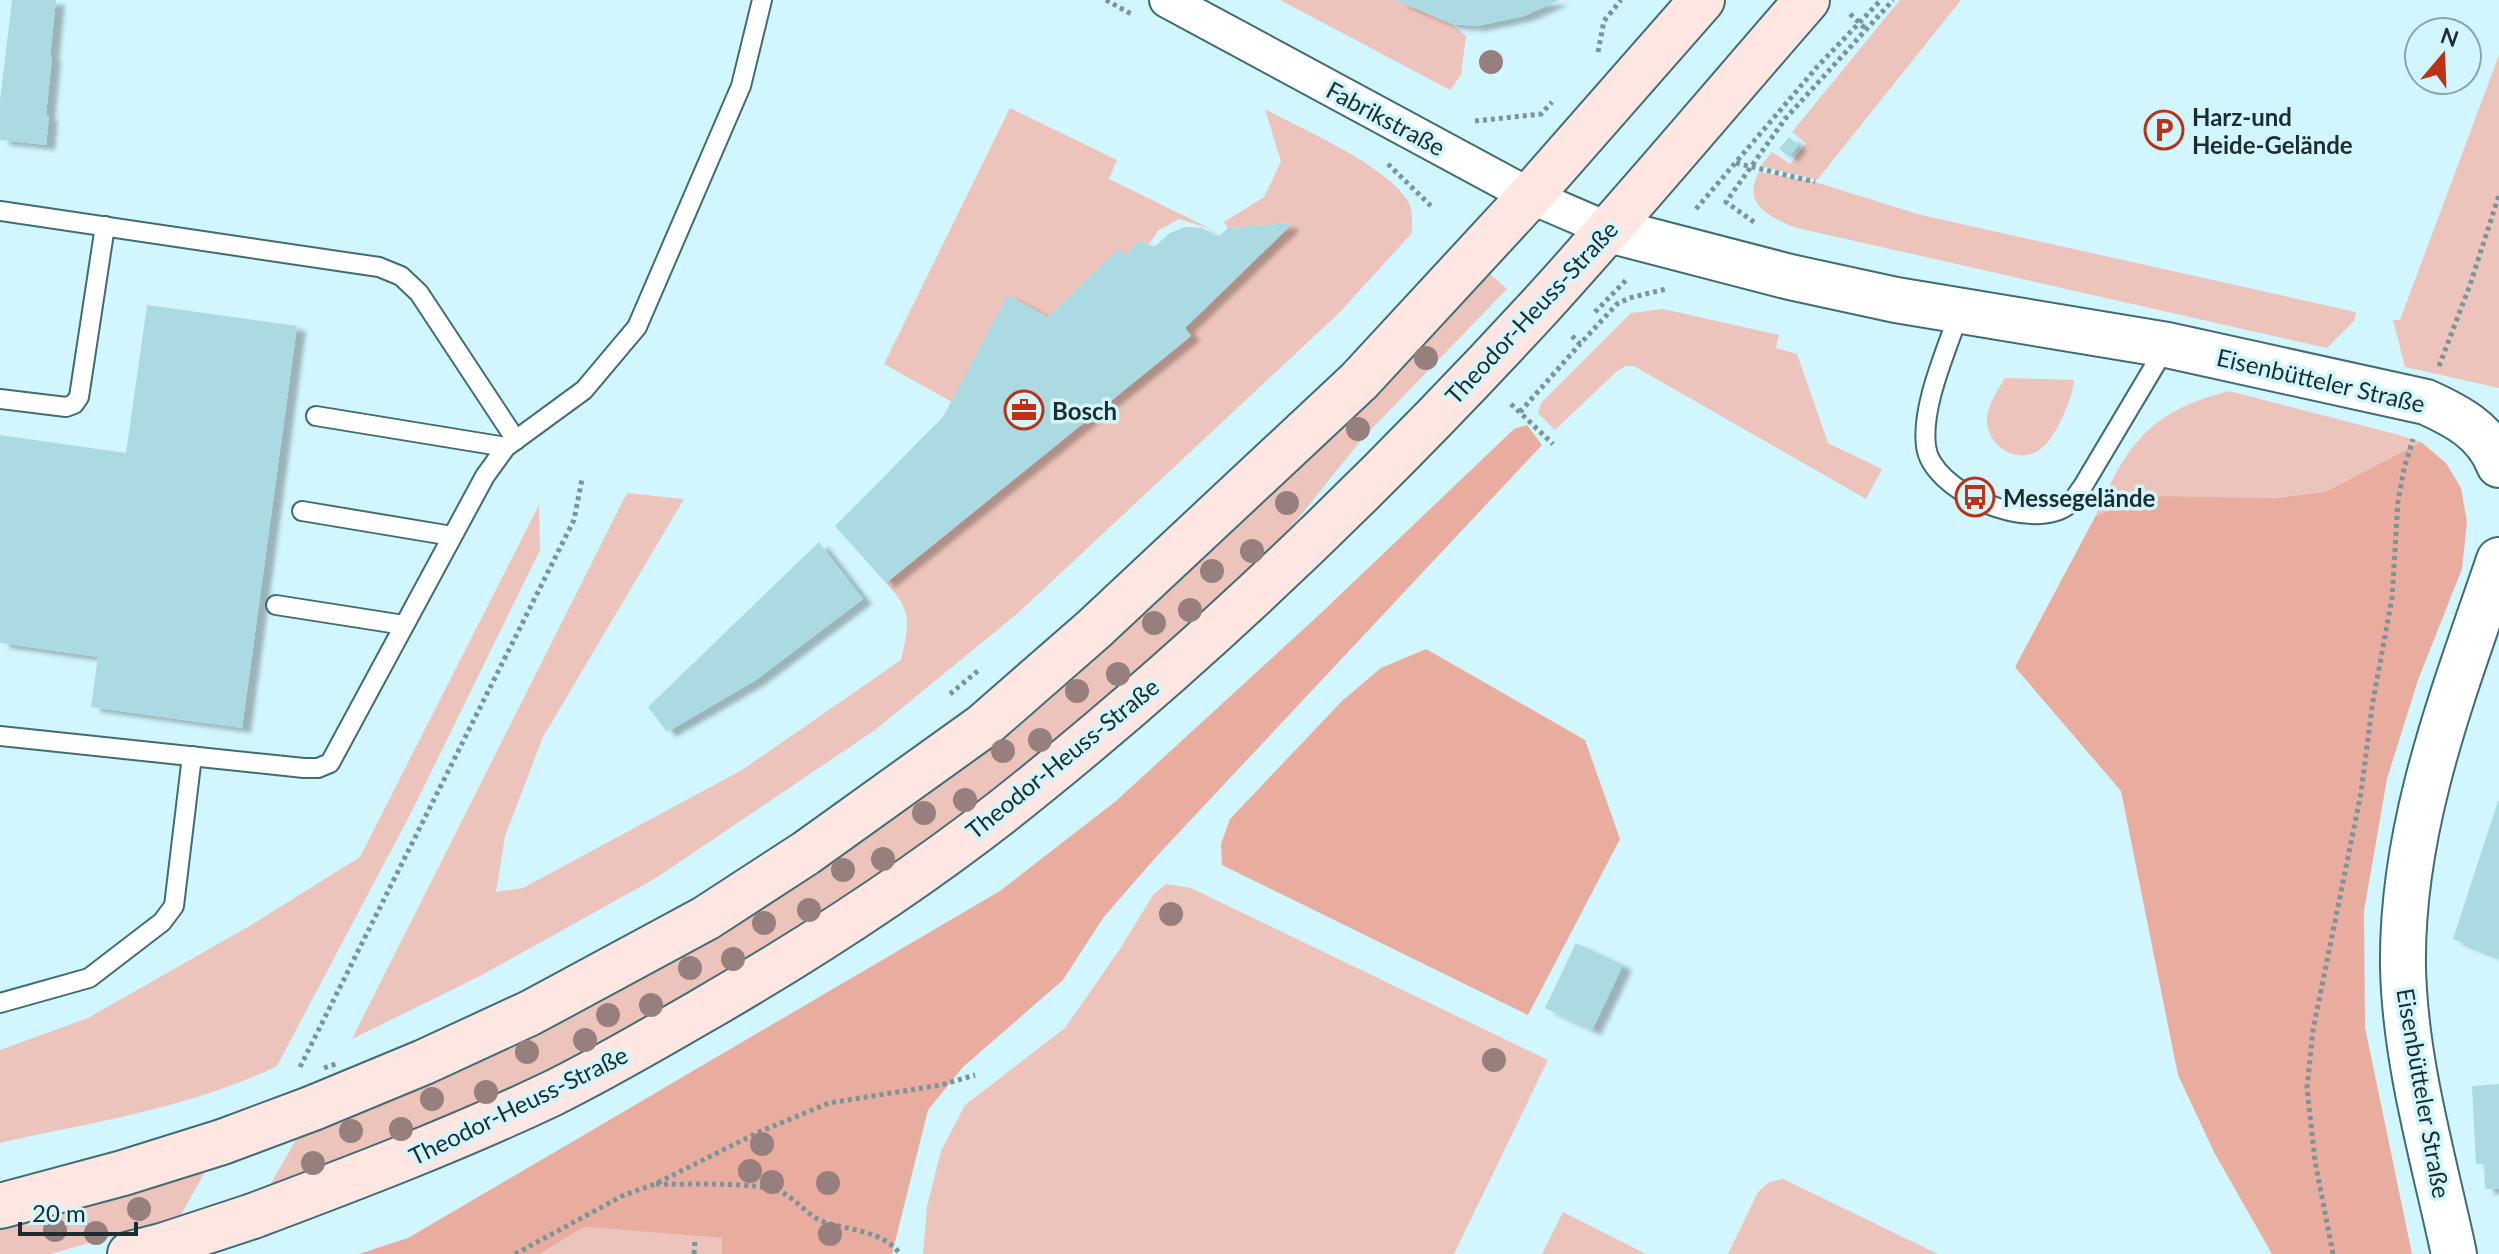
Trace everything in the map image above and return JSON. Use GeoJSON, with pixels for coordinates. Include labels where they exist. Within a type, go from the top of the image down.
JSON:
{"type":"FeatureCollection","features":[{"type":"Feature","properties":{"kind":"main road"},"geometry":{"type":"LineString","coordinates":[[0,1206],[222,1142],[306,1089],[424,1062],[530,1013],[706,918],[806,853],[983,726],[1094,629],[1359,381],[1530,196],[1702,0]]}},
{"type":"Feature","properties":{"kind":"main road","name":"Theodor-Heuss-Straße"},"geometry":{"type":"LineString","coordinates":[[147,1249],[253,1216],[402,1161],[566,1086],[750,983],[853,918],[1030,790],[1247,600],[1468,382],[1609,230],[1807,0]]}},
{"type":"Feature","properties":{"kind":"street","name":"Fabrikstraße"},"geometry":{"type":"LineString","coordinates":[[1167,0],[1530,196],[1609,230]]}},
{"type":"Feature","properties":{"kind":"street","name":"Eisenbütteler Straße"},"geometry":{"type":"LineString","coordinates":[[1609,230],[1790,277],[1960,310],[2430,391],[2480,434],[2498,457]]}},
{"type":"Feature","properties":{"kind":"street","name":"Eisenbütteler Straße"},"geometry":{"type":"LineString","coordinates":[[2454,1254],[2416,1074],[2403,969],[2404,929],[2409,866],[2444,720],[2499,560]]}},
{"type":"Feature","properties":{"kind":"lane"},"geometry":{"type":"LineString","coordinates":[[0,736],[304,768],[318,768],[330,763],[485,476],[511,444],[584,390],[637,327],[741,86],[762,0]]}},
{"type":"Feature","properties":{"kind":"lane"},"geometry":{"type":"LineString","coordinates":[[0,211],[379,267],[401,276],[419,293],[511,444]]}},
{"type":"Feature","properties":{"kind":"lane"},"geometry":{"type":"LineString","coordinates":[[0,399],[66,407],[74,404],[79,397],[105,226]]}},
{"type":"Feature","properties":{"kind":"lane"},"geometry":{"type":"LineString","coordinates":[[1960,310],[1929,404],[1926,448],[1937,470],[1957,487],[2004,512],[2043,514],[2068,505],[2083,486],[2167,345]]}},
{"type":"Feature","properties":{"kind":"lane"},"geometry":{"type":"LineString","coordinates":[[316,416],[511,444]]}},
{"type":"Feature","properties":{"kind":"lane"},"geometry":{"type":"LineString","coordinates":[[302,511],[452,536]]}},
{"type":"Feature","properties":{"kind":"lane"},"geometry":{"type":"LineString","coordinates":[[276,605],[404,625]]}},
{"type":"Feature","properties":{"kind":"lane"},"geometry":{"type":"LineString","coordinates":[[0,1003],[89,978],[162,922],[174,906],[192,756]]}},
{"type":"Feature","properties":{"kind":"path"},"geometry":{"type":"LineString","coordinates":[[1598,52],[1604,21],[1621,0]]}},
{"type":"Feature","properties":{"kind":"path"},"geometry":{"type":"LineString","coordinates":[[1715,188],[1789,98],[1881,0]]}},
{"type":"Feature","properties":{"kind":"path"},"geometry":{"type":"LineString","coordinates":[[1726,202],[1785,119],[1893,0]]}},
{"type":"Feature","properties":{"kind":"path"},"geometry":{"type":"LineString","coordinates":[[1850,14],[1867,30]]}},
{"type":"Feature","properties":{"kind":"path"},"geometry":{"type":"LineString","coordinates":[[1475,121],[1541,114]]}},
{"type":"Feature","properties":{"kind":"path"},"geometry":{"type":"LineString","coordinates":[[1381,158],[1431,206]]}},
{"type":"Feature","properties":{"kind":"path"},"geometry":{"type":"LineString","coordinates":[[1736,163],[1815,182]]}},
{"type":"Feature","properties":{"kind":"path"},"geometry":{"type":"LineString","coordinates":[[2333,1254],[2315,1161],[2307,1088],[2313,1030],[2361,793],[2369,720],[2392,598],[2398,501],[2404,469],[2499,195]]}},
{"type":"Feature","properties":{"kind":"path"},"geometry":{"type":"LineString","coordinates":[[1520,412],[1617,304],[1671,288]]}},
{"type":"Feature","properties":{"kind":"path"},"geometry":{"type":"LineString","coordinates":[[1572,336],[1580,344]]}},
{"type":"Feature","properties":{"kind":"path"},"geometry":{"type":"LineString","coordinates":[[1511,404],[1553,444]]}},
{"type":"Feature","properties":{"kind":"path"},"geometry":{"type":"LineString","coordinates":[[306,1089],[574,520],[582,479]]}},
{"type":"Feature","properties":{"kind":"path"},"geometry":{"type":"LineString","coordinates":[[947,697],[982,667]]}},
{"type":"Feature","properties":{"kind":"path"},"geometry":{"type":"LineString","coordinates":[[339,1063],[352,1057]]}},
{"type":"Feature","properties":{"kind":"path"},"geometry":{"type":"LineString","coordinates":[[515,1254],[624,1195],[655,1184],[759,1132],[829,1103],[941,1085],[975,1075]]}},
{"type":"Feature","properties":{"kind":"path"},"geometry":{"type":"LineString","coordinates":[[655,1184],[760,1187],[782,1192],[823,1222],[873,1234],[893,1244],[900,1254]]}},
{"type":"Feature","properties":{"kind":"path"},"geometry":{"type":"LineString","coordinates":[[694,1254],[695,1241]]}},
{"type":"Feature","properties":{"kind":"shaded area"},"geometry":{"type":"Polygon","coordinates":[[[1280,0],[1395,0],[1452,24],[1466,36],[1461,75],[1450,90],[1280,0]]]}},
{"type":"Feature","properties":{"kind":"shaded area"},"geometry":{"type":"Polygon","coordinates":[[[1900,0],[1961,0],[1817,180],[1761,166],[1772,152],[1790,164],[1806,143],[1792,132],[1900,0]]]}},
{"type":"Feature","properties":{"kind":"shaded area"},"geometry":{"type":"Polygon","coordinates":[[[2499,55],[2499,388],[2405,367],[2393,320],[2400,320],[2499,55]]]}},
{"type":"Feature","properties":{"kind":"shaded area"},"geometry":{"type":"Polygon","coordinates":[[[1010,108],[1117,160],[1109,179],[1211,229],[1179,219],[1159,230],[1149,244],[1140,241],[1124,256],[1119,249],[952,402],[884,364],[1010,108]]]}},
{"type":"Feature","properties":{"kind":"shaded area"},"geometry":{"type":"Polygon","coordinates":[[[1265,109],[1364,162],[1399,189],[1409,203],[1412,233],[1339,313],[1018,613],[875,730],[656,878],[480,976],[352,1039],[627,493],[684,499],[543,737],[505,836],[496,892],[523,888],[742,770],[901,660],[907,618],[901,602],[886,583],[1191,336],[1185,328],[1287,229],[1289,223],[1228,228],[1224,222],[1264,197],[1281,162],[1265,109]]]}},
{"type":"Feature","properties":{"kind":"shaded area"},"geometry":{"type":"Polygon","coordinates":[[[1759,172],[1815,182],[1921,215],[2356,312],[2354,321],[2327,348],[1793,227],[1766,213],[1755,200],[1753,192],[1759,172]]]}},
{"type":"Feature","properties":{"kind":"shaded area"},"geometry":{"type":"Polygon","coordinates":[[[1488,272],[1507,289],[1362,439],[1301,515],[1247,575],[1045,752],[957,819],[817,918],[575,1060],[482,1104],[268,1189],[298,1136],[481,1061],[567,1020],[714,937],[794,887],[925,795],[1032,711],[1224,540],[1345,424],[1488,272]]]}},
{"type":"Feature","properties":{"kind":"shaded area"},"geometry":{"type":"Polygon","coordinates":[[[1663,309],[1779,335],[1776,348],[1797,354],[1828,443],[1882,469],[1866,499],[1634,366],[1617,371],[1555,430],[1538,413],[1541,403],[1631,313],[1663,309]]]}},
{"type":"Feature","properties":{"kind":"shaded area"},"geometry":{"type":"Polygon","coordinates":[[[2005,378],[2074,380],[2067,408],[2057,429],[2044,446],[2028,455],[2009,453],[1994,441],[1989,432],[1988,412],[2005,378]]]}},
{"type":"Feature","properties":{"kind":"shaded area"},"geometry":{"type":"Polygon","coordinates":[[[2229,391],[2421,442],[2325,492],[2095,517],[2118,469],[2144,434],[2178,409],[2229,391]]]}},
{"type":"Feature","properties":{"kind":"shaded area"},"geometry":{"type":"Polygon","coordinates":[[[1527,425],[1542,445],[1156,857],[1103,918],[1063,980],[963,1067],[928,1110],[892,1254],[722,1254],[722,1238],[584,1227],[540,1254],[359,1254],[408,1238],[1000,891],[1116,801],[1320,614],[1514,429],[1527,425]]]}},
{"type":"Feature","properties":{"kind":"shaded area"},"geometry":{"type":"Polygon","coordinates":[[[2421,442],[2446,463],[2461,488],[2467,522],[2462,569],[2418,680],[2387,779],[2364,911],[2365,1027],[2412,1254],[2272,1254],[2215,1154],[2178,1075],[2121,791],[2015,667],[2095,517],[2144,496],[2274,498],[2325,492],[2421,442]]]}},
{"type":"Feature","properties":{"kind":"shaded area"},"geometry":{"type":"Polygon","coordinates":[[[539,505],[540,550],[413,809],[277,1066],[244,1081],[176,1103],[0,1143],[0,1050],[88,1018],[253,924],[360,857],[539,505]]]}},
{"type":"Feature","properties":{"kind":"shaded area"},"geometry":{"type":"Polygon","coordinates":[[[1426,649],[1585,740],[1620,839],[1528,1015],[1222,865],[1221,844],[1230,819],[1342,701],[1381,668],[1426,649]]]}},
{"type":"Feature","properties":{"kind":"shaded area"},"geometry":{"type":"Polygon","coordinates":[[[1166,884],[1191,888],[1548,1060],[1454,1254],[923,1254],[927,1207],[941,1151],[965,1105],[1065,1028],[1153,895],[1166,884]]]}},
{"type":"Feature","properties":{"kind":"shaded area"},"geometry":{"type":"Polygon","coordinates":[[[208,1167],[179,1218],[50,1254],[0,1254],[0,1228],[208,1167]]]}},
{"type":"Feature","properties":{"kind":"shaded area"},"geometry":{"type":"Polygon","coordinates":[[[1783,1179],[1938,1254],[1728,1254],[1758,1192],[1769,1182],[1783,1179]]]}},
{"type":"Feature","properties":{"kind":"shaded area"},"geometry":{"type":"Polygon","coordinates":[[[1563,1212],[1646,1254],[1542,1254],[1563,1212]]]}},
{"type":"Feature","properties":{"kind":"shaded area"},"geometry":{"type":"Polygon","coordinates":[[[584,1227],[722,1238],[722,1254],[540,1254],[584,1227]]]}},
{"type":"Feature","properties":{"kind":"building"},"geometry":{"type":"Polygon","coordinates":[[[12,0],[56,0],[46,145],[0,140],[0,100],[12,0]]]}},
{"type":"Feature","properties":{"kind":"building"},"geometry":{"type":"Polygon","coordinates":[[[1395,0],[1559,0],[1524,16],[1477,26],[1452,24],[1395,0]]]}},
{"type":"Feature","properties":{"kind":"building"},"geometry":{"type":"Polygon","coordinates":[[[1789,137],[1798,145],[1789,157],[1779,149],[1789,137]]]}},
{"type":"Feature","properties":{"kind":"building","name":"Bosch"},"geometry":{"type":"Polygon","coordinates":[[[1290,223],[1185,328],[1191,336],[886,583],[835,526],[943,417],[1008,295],[1048,317],[1120,248],[1124,256],[1140,241],[1154,247],[1170,233],[1185,227],[1202,228],[1218,237],[1228,228],[1290,223]]]}},
{"type":"Feature","properties":{"kind":"building"},"geometry":{"type":"Polygon","coordinates":[[[147,305],[297,326],[242,728],[91,707],[98,657],[0,643],[0,435],[126,453],[147,305]]]}},
{"type":"Feature","properties":{"kind":"building"},"geometry":{"type":"Polygon","coordinates":[[[819,542],[863,599],[756,680],[667,732],[648,707],[819,542]]]}},
{"type":"Feature","properties":{"kind":"building"},"geometry":{"type":"Polygon","coordinates":[[[2499,801],[2499,957],[2453,939],[2499,801]]]}},
{"type":"Feature","properties":{"kind":"building"},"geometry":{"type":"Polygon","coordinates":[[[1576,943],[1623,965],[1592,1030],[1545,1008],[1576,943]]]}},
{"type":"Feature","properties":{"kind":"building"},"geometry":{"type":"Polygon","coordinates":[[[2499,1084],[2499,1189],[2485,1189],[2484,1164],[2476,1164],[2472,1086],[2499,1084]]]}},
{"type":"Feature","properties":{"kind":"place","name":"Harz-und Heide-Gelände"},"geometry":{"type":"Point","coordinates":[2164,130]}},
{"type":"Feature","properties":{"kind":"place","name":"Bosch"},"geometry":{"type":"Point","coordinates":[1024,410]}},
{"type":"Feature","properties":{"kind":"place","name":"Messegelände"},"geometry":{"type":"Point","coordinates":[1975,497]}}]}
